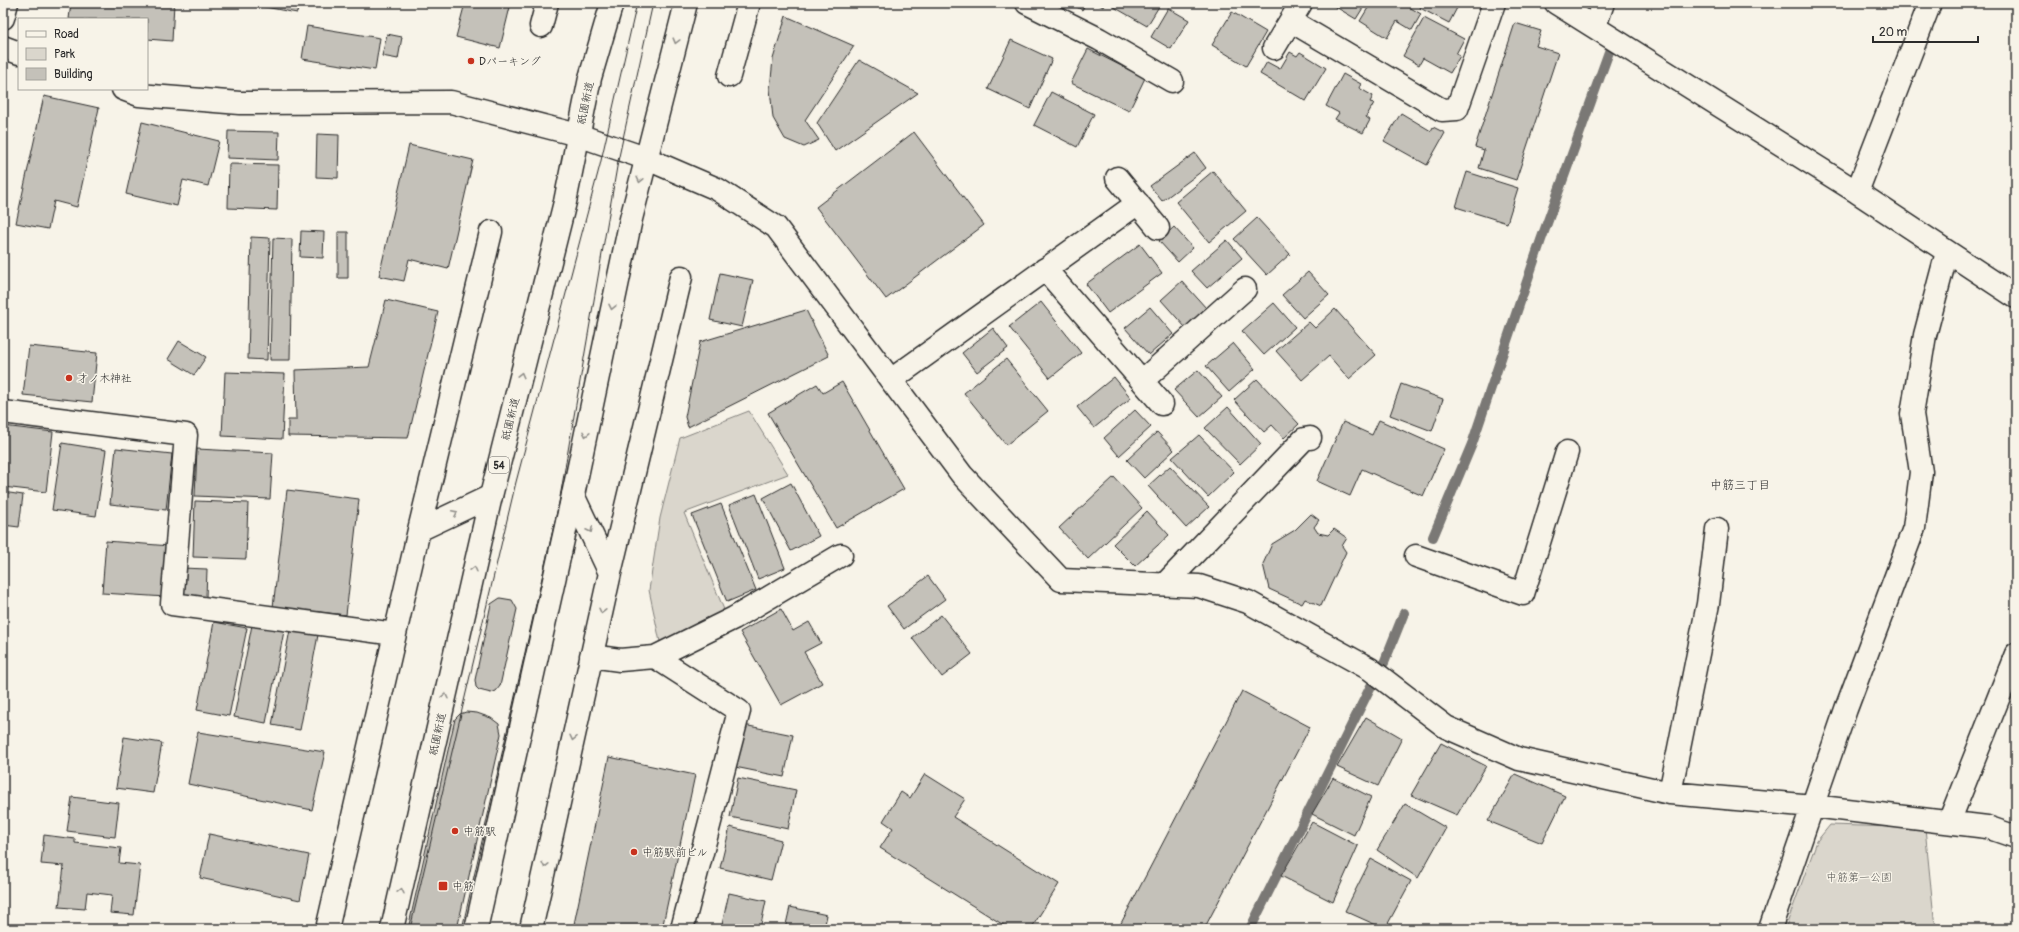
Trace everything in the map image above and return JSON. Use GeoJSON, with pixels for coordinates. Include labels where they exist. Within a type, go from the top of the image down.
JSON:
{"type":"FeatureCollection","features":[{"type":"Feature","properties":{"kind":"main road"},"geometry":{"type":"LineString","coordinates":[[3,18],[7,3]]}},
{"type":"Feature","properties":{"kind":"main road"},"geometry":{"type":"LineString","coordinates":[[540,26],[547,3]]}},
{"type":"Feature","properties":{"kind":"main road","name":"祇園新道"},"geometry":{"type":"LineString","coordinates":[[392,929],[491,496],[565,202],[590,78],[612,3]]}},
{"type":"Feature","properties":{"kind":"main road"},"geometry":{"type":"LineString","coordinates":[[476,929],[573,495],[645,158],[686,3]]}},
{"type":"Feature","properties":{"kind":"main road"},"geometry":{"type":"LineString","coordinates":[[729,76],[749,3]]}},
{"type":"Feature","properties":{"kind":"main road"},"geometry":{"type":"LineString","coordinates":[[1027,3],[1099,40],[1172,81]]}},
{"type":"Feature","properties":{"kind":"main road"},"geometry":{"type":"LineString","coordinates":[[1274,48],[1296,12],[1442,110],[1457,109],[1494,3]]}},
{"type":"Feature","properties":{"kind":"main road"},"geometry":{"type":"LineString","coordinates":[[1556,3],[1595,26],[1857,192],[2016,297]]}},
{"type":"Feature","properties":{"kind":"main road"},"geometry":{"type":"LineString","coordinates":[[1595,26],[1603,3]]}},
{"type":"Feature","properties":{"kind":"main road"},"geometry":{"type":"LineString","coordinates":[[1857,192],[1930,3]]}},
{"type":"Feature","properties":{"kind":"main road"},"geometry":{"type":"LineString","coordinates":[[3,47],[18,53]]}},
{"type":"Feature","properties":{"kind":"main road"},"geometry":{"type":"LineString","coordinates":[[126,90],[139,95],[240,103],[451,102],[578,135],[645,158],[718,189],[776,227],[962,475],[1061,580],[1199,586],[1248,602],[1370,669],[1446,727],[1519,759],[1670,793],[1813,806],[1949,822],[1987,827],[2016,837]]}},
{"type":"Feature","properties":{"kind":"main road"},"geometry":{"type":"LineString","coordinates":[[1117,178],[1158,228]]}},
{"type":"Feature","properties":{"kind":"main road"},"geometry":{"type":"LineString","coordinates":[[890,380],[1138,203]]}},
{"type":"Feature","properties":{"kind":"main road"},"geometry":{"type":"LineString","coordinates":[[327,929],[419,530],[491,232]]}},
{"type":"Feature","properties":{"kind":"main road"},"geometry":{"type":"LineString","coordinates":[[1770,929],[1846,709],[1914,528],[1921,472],[1912,414],[1925,335],[1947,252]]}},
{"type":"Feature","properties":{"kind":"main road"},"geometry":{"type":"LineString","coordinates":[[1045,269],[1162,404]]}},
{"type":"Feature","properties":{"kind":"main road"},"geometry":{"type":"LineString","coordinates":[[531,929],[610,573],[681,277]]}},
{"type":"Feature","properties":{"kind":"main road"},"geometry":{"type":"LineString","coordinates":[[1142,381],[1245,289]]}},
{"type":"Feature","properties":{"kind":"main road"},"geometry":{"type":"LineString","coordinates":[[3,412],[186,435],[172,604],[395,634]]}},
{"type":"Feature","properties":{"kind":"main road"},"geometry":{"type":"LineString","coordinates":[[1165,584],[1304,439],[1310,438]]}},
{"type":"Feature","properties":{"kind":"main road"},"geometry":{"type":"LineString","coordinates":[[1416,556],[1523,594],[1567,452]]}},
{"type":"Feature","properties":{"kind":"main road"},"geometry":{"type":"LineString","coordinates":[[573,495],[610,573]]}},
{"type":"Feature","properties":{"kind":"main road"},"geometry":{"type":"LineString","coordinates":[[419,530],[491,496]]}},
{"type":"Feature","properties":{"kind":"main road"},"geometry":{"type":"LineString","coordinates":[[1670,793],[1708,604],[1717,529]]}},
{"type":"Feature","properties":{"kind":"main road"},"geometry":{"type":"LineString","coordinates":[[592,656],[620,660],[655,657],[734,618],[842,555]]}},
{"type":"Feature","properties":{"kind":"main road"},"geometry":{"type":"LineString","coordinates":[[1949,822],[2016,654]]}},
{"type":"Feature","properties":{"kind":"main road"},"geometry":{"type":"LineString","coordinates":[[655,657],[739,711],[682,929]]}},
{"type":"Feature","properties":{"kind":"green space"},"geometry":{"type":"Polygon","coordinates":[[[749,411],[788,474],[684,513],[725,612],[660,642],[649,590],[660,518],[680,438],[749,411]]]}},
{"type":"Feature","properties":{"kind":"green space","name":"中筋第一公園"},"geometry":{"type":"Polygon","coordinates":[[[1830,825],[1925,828],[1934,918],[1937,929],[1785,929],[1817,841],[1830,825]]]}},
{"type":"Feature","properties":{"kind":"building"},"geometry":{"type":"Polygon","coordinates":[[[71,3],[174,3],[172,41],[148,39],[148,18],[69,18],[71,3]]]}},
{"type":"Feature","properties":{"kind":"building"},"geometry":{"type":"Polygon","coordinates":[[[244,3],[299,3],[297,13],[244,3]]]}},
{"type":"Feature","properties":{"kind":"building"},"geometry":{"type":"Polygon","coordinates":[[[465,3],[511,3],[500,48],[456,37],[465,3]]]}},
{"type":"Feature","properties":{"kind":"building"},"geometry":{"type":"Polygon","coordinates":[[[1070,3],[1086,3],[1082,10],[1070,3]]]}},
{"type":"Feature","properties":{"kind":"building"},"geometry":{"type":"Polygon","coordinates":[[[1096,3],[1105,3],[1103,7],[1096,3]]]}},
{"type":"Feature","properties":{"kind":"building"},"geometry":{"type":"Polygon","coordinates":[[[1116,3],[1161,3],[1147,26],[1114,7],[1116,3]]]}},
{"type":"Feature","properties":{"kind":"building"},"geometry":{"type":"Polygon","coordinates":[[[1329,3],[1366,3],[1356,19],[1329,3]]]}},
{"type":"Feature","properties":{"kind":"building"},"geometry":{"type":"Polygon","coordinates":[[[1371,3],[1402,3],[1421,14],[1412,30],[1397,21],[1387,38],[1360,21],[1371,3]]]}},
{"type":"Feature","properties":{"kind":"building"},"geometry":{"type":"Polygon","coordinates":[[[1423,3],[1456,3],[1455,5],[1458,6],[1449,23],[1420,8],[1423,3]]]}},
{"type":"Feature","properties":{"kind":"building"},"geometry":{"type":"Polygon","coordinates":[[[1168,8],[1189,20],[1171,49],[1151,37],[1168,8]]]}},
{"type":"Feature","properties":{"kind":"building"},"geometry":{"type":"Polygon","coordinates":[[[1232,12],[1266,32],[1246,66],[1212,45],[1232,12]]]}},
{"type":"Feature","properties":{"kind":"building"},"geometry":{"type":"Polygon","coordinates":[[[786,16],[854,46],[805,120],[819,140],[804,147],[785,139],[773,118],[770,89],[773,59],[786,16]]]}},
{"type":"Feature","properties":{"kind":"building"},"geometry":{"type":"Polygon","coordinates":[[[1424,18],[1464,39],[1456,54],[1460,56],[1450,73],[1423,58],[1419,65],[1403,56],[1424,18]]]}},
{"type":"Feature","properties":{"kind":"building"},"geometry":{"type":"Polygon","coordinates":[[[1515,23],[1541,31],[1536,46],[1558,53],[1516,180],[1479,168],[1484,150],[1475,147],[1515,23]]]}},
{"type":"Feature","properties":{"kind":"building"},"geometry":{"type":"Polygon","coordinates":[[[307,26],[380,38],[375,70],[302,59],[307,26]]]}},
{"type":"Feature","properties":{"kind":"building"},"geometry":{"type":"Polygon","coordinates":[[[387,34],[402,37],[398,59],[382,56],[387,34]]]}},
{"type":"Feature","properties":{"kind":"building"},"geometry":{"type":"Polygon","coordinates":[[[1011,40],[1052,59],[1030,109],[988,89],[1011,40]]]}},
{"type":"Feature","properties":{"kind":"building"},"geometry":{"type":"Polygon","coordinates":[[[1088,49],[1145,78],[1129,111],[1071,83],[1088,49]]]}},
{"type":"Feature","properties":{"kind":"building"},"geometry":{"type":"Polygon","coordinates":[[[1290,52],[1297,56],[1300,52],[1326,68],[1306,101],[1260,74],[1267,62],[1280,69],[1290,52]]]}},
{"type":"Feature","properties":{"kind":"building"},"geometry":{"type":"Polygon","coordinates":[[[859,60],[918,93],[835,151],[817,123],[859,60]]]}},
{"type":"Feature","properties":{"kind":"building"},"geometry":{"type":"Polygon","coordinates":[[[1343,74],[1361,84],[1359,88],[1373,96],[1370,102],[1374,103],[1366,117],[1370,120],[1363,133],[1335,119],[1339,113],[1326,106],[1343,74]]]}},
{"type":"Feature","properties":{"kind":"building"},"geometry":{"type":"Polygon","coordinates":[[[1051,92],[1094,114],[1077,147],[1034,125],[1051,92]]]}},
{"type":"Feature","properties":{"kind":"building"},"geometry":{"type":"Polygon","coordinates":[[[44,96],[99,108],[77,207],[54,201],[48,229],[16,223],[44,96]]]}},
{"type":"Feature","properties":{"kind":"building"},"geometry":{"type":"Polygon","coordinates":[[[1401,113],[1431,131],[1433,127],[1445,133],[1427,165],[1384,141],[1401,113]]]}},
{"type":"Feature","properties":{"kind":"building"},"geometry":{"type":"Polygon","coordinates":[[[142,122],[219,141],[208,186],[183,180],[177,206],[126,194],[142,122]]]}},
{"type":"Feature","properties":{"kind":"building"},"geometry":{"type":"Polygon","coordinates":[[[228,131],[279,132],[278,160],[227,158],[228,131]]]}},
{"type":"Feature","properties":{"kind":"building"},"geometry":{"type":"Polygon","coordinates":[[[914,132],[984,225],[886,299],[816,207],[914,132]]]}},
{"type":"Feature","properties":{"kind":"building"},"geometry":{"type":"Polygon","coordinates":[[[317,134],[339,135],[338,178],[316,177],[317,134]]]}},
{"type":"Feature","properties":{"kind":"building"},"geometry":{"type":"Polygon","coordinates":[[[409,145],[473,160],[448,269],[409,259],[404,281],[379,276],[409,145]]]}},
{"type":"Feature","properties":{"kind":"building"},"geometry":{"type":"Polygon","coordinates":[[[1195,153],[1206,168],[1162,201],[1150,186],[1195,153]]]}},
{"type":"Feature","properties":{"kind":"building"},"geometry":{"type":"Polygon","coordinates":[[[229,164],[278,165],[277,210],[228,208],[229,164]]]}},
{"type":"Feature","properties":{"kind":"building"},"geometry":{"type":"Polygon","coordinates":[[[1213,171],[1246,211],[1209,242],[1176,202],[1213,171]]]}},
{"type":"Feature","properties":{"kind":"building"},"geometry":{"type":"Polygon","coordinates":[[[1467,172],[1518,188],[1507,223],[1456,207],[1467,172]]]}},
{"type":"Feature","properties":{"kind":"building"},"geometry":{"type":"Polygon","coordinates":[[[1257,218],[1290,254],[1267,275],[1234,239],[1257,218]]]}},
{"type":"Feature","properties":{"kind":"building"},"geometry":{"type":"Polygon","coordinates":[[[1174,227],[1193,248],[1178,262],[1159,241],[1174,227]]]}},
{"type":"Feature","properties":{"kind":"building"},"geometry":{"type":"Polygon","coordinates":[[[301,231],[324,232],[323,258],[300,257],[301,231]]]}},
{"type":"Feature","properties":{"kind":"building"},"geometry":{"type":"Polygon","coordinates":[[[338,232],[348,232],[348,278],[338,278],[338,232]]]}},
{"type":"Feature","properties":{"kind":"building"},"geometry":{"type":"Polygon","coordinates":[[[251,237],[270,238],[267,360],[248,359],[251,237]]]}},
{"type":"Feature","properties":{"kind":"building"},"geometry":{"type":"Polygon","coordinates":[[[273,238],[292,239],[290,360],[270,360],[273,238]]]}},
{"type":"Feature","properties":{"kind":"building"},"geometry":{"type":"Polygon","coordinates":[[[1227,240],[1242,258],[1207,288],[1191,271],[1227,240]]]}},
{"type":"Feature","properties":{"kind":"building"},"geometry":{"type":"Polygon","coordinates":[[[1140,244],[1162,273],[1108,313],[1086,284],[1140,244]]]}},
{"type":"Feature","properties":{"kind":"building"},"geometry":{"type":"Polygon","coordinates":[[[1308,272],[1329,295],[1303,318],[1282,295],[1308,272]]]}},
{"type":"Feature","properties":{"kind":"building"},"geometry":{"type":"Polygon","coordinates":[[[720,273],[753,280],[742,327],[710,320],[720,273]]]}},
{"type":"Feature","properties":{"kind":"building"},"geometry":{"type":"Polygon","coordinates":[[[1182,281],[1206,308],[1185,327],[1161,300],[1182,281]]]}},
{"type":"Feature","properties":{"kind":"building"},"geometry":{"type":"Polygon","coordinates":[[[386,300],[438,312],[408,438],[288,436],[288,420],[296,420],[295,370],[369,367],[386,300]]]}},
{"type":"Feature","properties":{"kind":"building"},"geometry":{"type":"Polygon","coordinates":[[[1041,302],[1081,353],[1050,378],[1009,327],[1041,302]]]}},
{"type":"Feature","properties":{"kind":"building"},"geometry":{"type":"Polygon","coordinates":[[[1274,303],[1295,327],[1264,355],[1242,331],[1274,303]]]}},
{"type":"Feature","properties":{"kind":"building"},"geometry":{"type":"Polygon","coordinates":[[[1150,307],[1173,334],[1149,355],[1125,328],[1150,307]]]}},
{"type":"Feature","properties":{"kind":"building"},"geometry":{"type":"Polygon","coordinates":[[[1335,309],[1376,355],[1349,379],[1329,356],[1302,380],[1276,351],[1309,322],[1315,328],[1335,309]]]}},
{"type":"Feature","properties":{"kind":"building"},"geometry":{"type":"Polygon","coordinates":[[[806,310],[829,356],[688,427],[685,417],[700,342],[806,310]]]}},
{"type":"Feature","properties":{"kind":"building"},"geometry":{"type":"Polygon","coordinates":[[[993,328],[1008,348],[977,372],[962,353],[993,328]]]}},
{"type":"Feature","properties":{"kind":"building"},"geometry":{"type":"Polygon","coordinates":[[[179,341],[206,357],[194,375],[168,359],[179,341]]]}},
{"type":"Feature","properties":{"kind":"building"},"geometry":{"type":"Polygon","coordinates":[[[1233,343],[1255,369],[1229,392],[1206,366],[1233,343]]]}},
{"type":"Feature","properties":{"kind":"building"},"geometry":{"type":"Polygon","coordinates":[[[29,346],[97,353],[92,402],[23,395],[29,346]]]}},
{"type":"Feature","properties":{"kind":"building"},"geometry":{"type":"Polygon","coordinates":[[[1006,359],[1048,411],[1006,445],[964,393],[1006,359]]]}},
{"type":"Feature","properties":{"kind":"building"},"geometry":{"type":"Polygon","coordinates":[[[1198,370],[1222,397],[1199,417],[1174,390],[1198,370]]]}},
{"type":"Feature","properties":{"kind":"building"},"geometry":{"type":"Polygon","coordinates":[[[225,372],[285,374],[282,439],[222,436],[225,372]]]}},
{"type":"Feature","properties":{"kind":"building"},"geometry":{"type":"Polygon","coordinates":[[[1114,377],[1131,398],[1094,428],[1077,407],[1114,377]]]}},
{"type":"Feature","properties":{"kind":"building"},"geometry":{"type":"Polygon","coordinates":[[[1257,379],[1299,424],[1284,438],[1272,425],[1264,432],[1234,400],[1257,379]]]}},
{"type":"Feature","properties":{"kind":"building"},"geometry":{"type":"Polygon","coordinates":[[[842,382],[904,489],[836,528],[768,413],[817,384],[823,393],[842,382]]]}},
{"type":"Feature","properties":{"kind":"building"},"geometry":{"type":"Polygon","coordinates":[[[1401,384],[1443,399],[1432,431],[1390,415],[1401,384]]]}},
{"type":"Feature","properties":{"kind":"building"},"geometry":{"type":"Polygon","coordinates":[[[1228,407],[1261,444],[1240,464],[1205,428],[1228,407]]]}},
{"type":"Feature","properties":{"kind":"building"},"geometry":{"type":"Polygon","coordinates":[[[1135,410],[1151,427],[1119,456],[1104,438],[1135,410]]]}},
{"type":"Feature","properties":{"kind":"building"},"geometry":{"type":"Polygon","coordinates":[[[1379,420],[1444,449],[1423,496],[1362,469],[1350,496],[1317,481],[1343,422],[1372,435],[1379,420]]]}},
{"type":"Feature","properties":{"kind":"building"},"geometry":{"type":"Polygon","coordinates":[[[3,426],[53,432],[46,492],[3,487],[3,426]]]}},
{"type":"Feature","properties":{"kind":"building"},"geometry":{"type":"Polygon","coordinates":[[[1157,432],[1174,450],[1144,478],[1127,460],[1157,432]]]}},
{"type":"Feature","properties":{"kind":"building"},"geometry":{"type":"Polygon","coordinates":[[[1199,435],[1234,472],[1208,497],[1172,458],[1199,435]]]}},
{"type":"Feature","properties":{"kind":"building"},"geometry":{"type":"Polygon","coordinates":[[[62,443],[106,450],[96,516],[52,510],[62,443]]]}},
{"type":"Feature","properties":{"kind":"building"},"geometry":{"type":"Polygon","coordinates":[[[116,448],[172,454],[166,510],[110,504],[116,448]]]}},
{"type":"Feature","properties":{"kind":"building"},"geometry":{"type":"Polygon","coordinates":[[[197,449],[273,453],[270,499],[195,496],[197,449]]]}},
{"type":"Feature","properties":{"kind":"building"},"geometry":{"type":"Polygon","coordinates":[[[1170,466],[1209,507],[1186,528],[1148,486],[1170,466]]]}},
{"type":"Feature","properties":{"kind":"building"},"geometry":{"type":"Polygon","coordinates":[[[1114,477],[1142,508],[1088,559],[1059,528],[1114,477]]]}},
{"type":"Feature","properties":{"kind":"building"},"geometry":{"type":"Polygon","coordinates":[[[791,483],[819,536],[791,551],[763,498],[791,483]]]}},
{"type":"Feature","properties":{"kind":"building"},"geometry":{"type":"Polygon","coordinates":[[[287,490],[359,499],[346,615],[273,607],[287,490]]]}},
{"type":"Feature","properties":{"kind":"building"},"geometry":{"type":"Polygon","coordinates":[[[3,492],[23,495],[19,527],[3,525],[3,492]]]}},
{"type":"Feature","properties":{"kind":"building"},"geometry":{"type":"Polygon","coordinates":[[[756,494],[785,568],[758,579],[729,505],[756,494]]]}},
{"type":"Feature","properties":{"kind":"building"},"geometry":{"type":"Polygon","coordinates":[[[195,501],[248,503],[246,559],[193,557],[195,501]]]}},
{"type":"Feature","properties":{"kind":"building"},"geometry":{"type":"Polygon","coordinates":[[[721,504],[756,590],[727,602],[692,515],[721,504]]]}},
{"type":"Feature","properties":{"kind":"building"},"geometry":{"type":"Polygon","coordinates":[[[1147,511],[1169,535],[1135,566],[1113,544],[1147,511]]]}},
{"type":"Feature","properties":{"kind":"building"},"geometry":{"type":"Polygon","coordinates":[[[1311,514],[1319,520],[1314,527],[1318,533],[1328,535],[1334,529],[1347,538],[1342,546],[1346,552],[1321,606],[1305,599],[1302,604],[1269,589],[1263,564],[1272,544],[1295,530],[1311,514]]]}},
{"type":"Feature","properties":{"kind":"building"},"geometry":{"type":"Polygon","coordinates":[[[106,541],[170,546],[166,597],[102,593],[106,541]]]}},
{"type":"Feature","properties":{"kind":"building"},"geometry":{"type":"Polygon","coordinates":[[[182,568],[207,569],[206,597],[181,595],[182,568]]]}},
{"type":"Feature","properties":{"kind":"building"},"geometry":{"type":"Polygon","coordinates":[[[928,576],[945,599],[904,629],[887,606],[928,576]]]}},
{"type":"Feature","properties":{"kind":"building"},"geometry":{"type":"Polygon","coordinates":[[[500,598],[512,600],[517,609],[500,686],[496,691],[491,693],[479,690],[476,687],[475,680],[491,604],[500,598]]]}},
{"type":"Feature","properties":{"kind":"building"},"geometry":{"type":"Polygon","coordinates":[[[781,609],[793,631],[809,622],[821,643],[804,652],[822,683],[781,705],[740,632],[781,609]]]}},
{"type":"Feature","properties":{"kind":"building"},"geometry":{"type":"Polygon","coordinates":[[[941,615],[972,654],[942,677],[912,638],[941,615]]]}},
{"type":"Feature","properties":{"kind":"building"},"geometry":{"type":"Polygon","coordinates":[[[214,622],[247,628],[229,716],[197,710],[214,622]]]}},
{"type":"Feature","properties":{"kind":"building"},"geometry":{"type":"Polygon","coordinates":[[[252,625],[284,631],[266,723],[234,717],[252,625]]]}},
{"type":"Feature","properties":{"kind":"building"},"geometry":{"type":"Polygon","coordinates":[[[290,630],[318,635],[300,730],[272,725],[290,630]]]}},
{"type":"Feature","properties":{"kind":"building"},"geometry":{"type":"Polygon","coordinates":[[[1242,691],[1310,727],[1204,929],[1118,929],[1242,691]]]}},
{"type":"Feature","properties":{"kind":"building","name":"中筋駅"},"geometry":{"type":"Polygon","coordinates":[[[466,712],[477,713],[491,718],[499,724],[501,734],[457,929],[408,929],[455,719],[460,714],[466,712]]]}},
{"type":"Feature","properties":{"kind":"building"},"geometry":{"type":"Polygon","coordinates":[[[1366,717],[1402,738],[1378,786],[1337,767],[1366,717]]]}},
{"type":"Feature","properties":{"kind":"building"},"geometry":{"type":"Polygon","coordinates":[[[739,724],[793,735],[784,777],[730,766],[739,724]]]}},
{"type":"Feature","properties":{"kind":"building"},"geometry":{"type":"Polygon","coordinates":[[[198,732],[325,752],[312,810],[188,784],[198,732]]]}},
{"type":"Feature","properties":{"kind":"building"},"geometry":{"type":"Polygon","coordinates":[[[124,737],[162,743],[153,793],[116,788],[124,737]]]}},
{"type":"Feature","properties":{"kind":"building"},"geometry":{"type":"Polygon","coordinates":[[[1441,743],[1486,766],[1457,815],[1411,795],[1441,743]]]}},
{"type":"Feature","properties":{"kind":"building","name":"中筋駅前ビル"},"geometry":{"type":"Polygon","coordinates":[[[609,757],[695,775],[662,929],[573,929],[609,757]]]}},
{"type":"Feature","properties":{"kind":"building"},"geometry":{"type":"Polygon","coordinates":[[[925,774],[965,799],[953,817],[1059,884],[1031,929],[1010,929],[880,848],[893,828],[883,821],[901,792],[910,798],[925,774]]]}},
{"type":"Feature","properties":{"kind":"building"},"geometry":{"type":"Polygon","coordinates":[[[1515,774],[1565,796],[1542,843],[1488,821],[1515,774]]]}},
{"type":"Feature","properties":{"kind":"building"},"geometry":{"type":"Polygon","coordinates":[[[738,778],[796,790],[788,829],[730,817],[738,778]]]}},
{"type":"Feature","properties":{"kind":"building"},"geometry":{"type":"Polygon","coordinates":[[[1333,778],[1371,797],[1354,835],[1312,814],[1333,778]]]}},
{"type":"Feature","properties":{"kind":"building"},"geometry":{"type":"Polygon","coordinates":[[[72,797],[119,803],[115,837],[67,831],[72,797]]]}},
{"type":"Feature","properties":{"kind":"building"},"geometry":{"type":"Polygon","coordinates":[[[1405,804],[1446,828],[1418,878],[1377,850],[1405,804]]]}},
{"type":"Feature","properties":{"kind":"building"},"geometry":{"type":"Polygon","coordinates":[[[1312,822],[1358,846],[1333,902],[1281,876],[1312,822]]]}},
{"type":"Feature","properties":{"kind":"building"},"geometry":{"type":"Polygon","coordinates":[[[730,827],[781,840],[771,880],[720,868],[730,827]]]}},
{"type":"Feature","properties":{"kind":"building"},"geometry":{"type":"Polygon","coordinates":[[[209,834],[309,855],[300,900],[200,878],[209,834]]]}},
{"type":"Feature","properties":{"kind":"building"},"geometry":{"type":"Polygon","coordinates":[[[44,835],[75,839],[75,843],[121,848],[119,863],[140,865],[134,915],[110,913],[112,895],[87,892],[85,909],[59,907],[64,866],[41,864],[44,835]]]}},
{"type":"Feature","properties":{"kind":"building"},"geometry":{"type":"Polygon","coordinates":[[[1371,859],[1411,881],[1385,929],[1345,911],[1371,859]]]}},
{"type":"Feature","properties":{"kind":"building"},"geometry":{"type":"Polygon","coordinates":[[[729,893],[766,901],[760,929],[721,929],[729,893]]]}},
{"type":"Feature","properties":{"kind":"building"},"geometry":{"type":"Polygon","coordinates":[[[790,907],[827,915],[824,929],[785,929],[790,907]]]}},
{"type":"Feature","properties":{"kind":"waterway"},"geometry":{"type":"LineString","coordinates":[[1433,537],[1472,444],[1541,240],[1610,49]]}},
{"type":"Feature","properties":{"kind":"waterway"},"geometry":{"type":"LineString","coordinates":[[1384,663],[1404,613]]}},
{"type":"Feature","properties":{"kind":"waterway"},"geometry":{"type":"LineString","coordinates":[[1250,929],[1371,686]]}},
{"type":"Feature","properties":{"kind":"tram line"},"geometry":{"type":"LineString","coordinates":[[410,929],[516,482],[600,165],[637,3]]}},
{"type":"Feature","properties":{"kind":"tram line"},"geometry":{"type":"LineString","coordinates":[[462,929],[559,503],[618,161],[653,3]]}},
{"type":"Feature","properties":{"kind":"place","name":"Dパーキング"},"geometry":{"type":"Point","coordinates":[471,61]}},
{"type":"Feature","properties":{"kind":"place","name":"才ノ木神社"},"geometry":{"type":"Point","coordinates":[69,378]}},
{"type":"Feature","properties":{"kind":"place","name":"中筋駅"},"geometry":{"type":"Point","coordinates":[455,831]}},
{"type":"Feature","properties":{"kind":"place","name":"中筋駅前ビル"},"geometry":{"type":"Point","coordinates":[634,852]}},
{"type":"Feature","properties":{"kind":"place","name":"中筋"},"geometry":{"type":"Point","coordinates":[443,886]}},
{"type":"Feature","properties":{"kind":"district","name":"中筋三丁目"},"geometry":{"type":"Point","coordinates":[1740,485]}}]}
